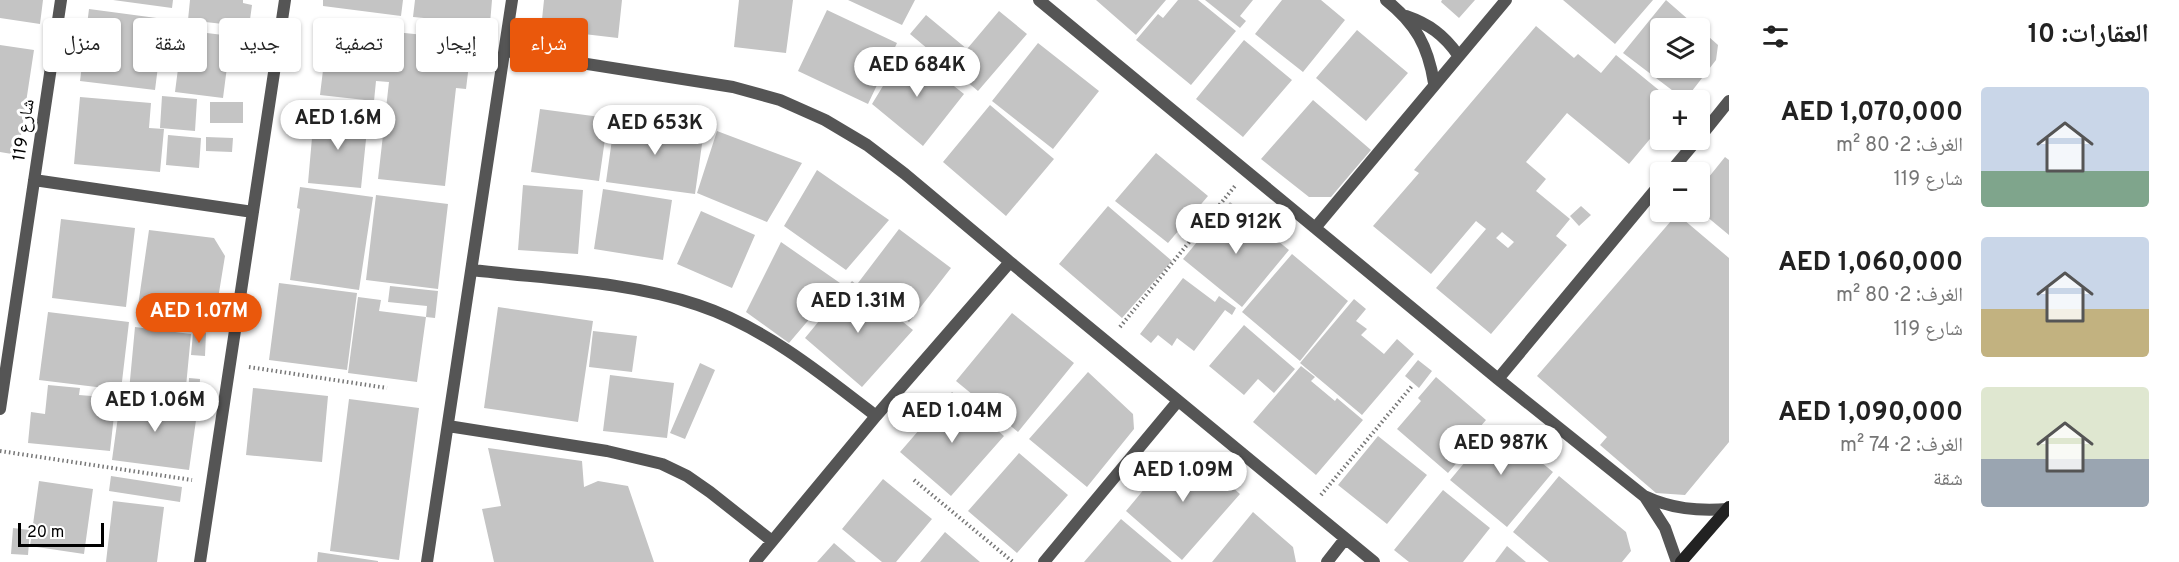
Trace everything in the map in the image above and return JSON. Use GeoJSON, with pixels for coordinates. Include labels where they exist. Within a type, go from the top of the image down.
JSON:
{"type":"FeatureCollection","features":[{"type":"Feature","properties":{"kind":"street","name":"شارع 119"},"geometry":{"type":"LineString","coordinates":[[0,409],[61,0]]}},
{"type":"Feature","properties":{"kind":"street"},"geometry":{"type":"LineString","coordinates":[[200,562],[285,0]]}},
{"type":"Feature","properties":{"kind":"street"},"geometry":{"type":"LineString","coordinates":[[427,562],[512,0]]}},
{"type":"Feature","properties":{"kind":"street"},"geometry":{"type":"LineString","coordinates":[[1039,0],[1498,379],[1644,496],[1664,506],[1684,510],[1728,508]]}},
{"type":"Feature","properties":{"kind":"street"},"geometry":{"type":"LineString","coordinates":[[1386,0],[1406,16],[1436,30],[1449,41],[1458,55]]}},
{"type":"Feature","properties":{"kind":"street"},"geometry":{"type":"LineString","coordinates":[[1315,228],[1434,83],[1506,0]]}},
{"type":"Feature","properties":{"kind":"street"},"geometry":{"type":"LineString","coordinates":[[1406,16],[1425,47],[1434,83]]}},
{"type":"Feature","properties":{"kind":"street"},"geometry":{"type":"LineString","coordinates":[[505,51],[733,87],[780,100],[825,120],[867,145],[905,174],[1374,562]]}},
{"type":"Feature","properties":{"kind":"street"},"geometry":{"type":"LineString","coordinates":[[1710,124],[1729,101]]}},
{"type":"Feature","properties":{"kind":"street"},"geometry":{"type":"LineString","coordinates":[[1678,162],[1688,150]]}},
{"type":"Feature","properties":{"kind":"street"},"geometry":{"type":"LineString","coordinates":[[34,180],[253,212]]}},
{"type":"Feature","properties":{"kind":"street"},"geometry":{"type":"LineString","coordinates":[[1498,379],[1650,196]]}},
{"type":"Feature","properties":{"kind":"street"},"geometry":{"type":"LineString","coordinates":[[755,562],[876,416],[1010,262]]}},
{"type":"Feature","properties":{"kind":"street"},"geometry":{"type":"LineString","coordinates":[[472,270],[611,286],[656,293],[700,305],[779,345],[828,378],[876,416]]}},
{"type":"Feature","properties":{"kind":"street"},"geometry":{"type":"LineString","coordinates":[[1044,562],[1178,401]]}},
{"type":"Feature","properties":{"kind":"street"},"geometry":{"type":"LineString","coordinates":[[448,426],[616,453],[662,464],[687,476],[710,492],[772,541]]}},
{"type":"Feature","properties":{"kind":"street"},"geometry":{"type":"LineString","coordinates":[[1644,496],[1665,528],[1679,562],[1728,508]]}},
{"type":"Feature","properties":{"kind":"street"},"geometry":{"type":"LineString","coordinates":[[1327,562],[1345,539]]}},
{"type":"Feature","properties":{"kind":"path"},"geometry":{"type":"LineString","coordinates":[[1107,342],[1247,172]]}},
{"type":"Feature","properties":{"kind":"path"},"geometry":{"type":"LineString","coordinates":[[231,364],[387,388]]}},
{"type":"Feature","properties":{"kind":"path"},"geometry":{"type":"LineString","coordinates":[[1310,510],[1412,386]]}},
{"type":"Feature","properties":{"kind":"path"},"geometry":{"type":"LineString","coordinates":[[0,452],[212,483]]}},
{"type":"Feature","properties":{"kind":"path"},"geometry":{"type":"LineString","coordinates":[[914,480],[1013,562]]}},
{"type":"Feature","properties":{"kind":"building"},"geometry":{"type":"Polygon","coordinates":[[[0,0],[43,0],[40,24],[0,18],[0,0]]]}},
{"type":"Feature","properties":{"kind":"building"},"geometry":{"type":"Polygon","coordinates":[[[113,0],[173,0],[172,8],[113,0]]]}},
{"type":"Feature","properties":{"kind":"building"},"geometry":{"type":"Polygon","coordinates":[[[190,0],[243,0],[243,3],[252,5],[250,18],[219,18],[219,24],[207,22],[207,18],[188,18],[190,0]]]}},
{"type":"Feature","properties":{"kind":"building"},"geometry":{"type":"Polygon","coordinates":[[[323,0],[403,0],[401,16],[323,6],[323,0]]]}},
{"type":"Feature","properties":{"kind":"building"},"geometry":{"type":"Polygon","coordinates":[[[415,0],[492,0],[490,18],[413,17],[415,0]]]}},
{"type":"Feature","properties":{"kind":"building"},"geometry":{"type":"Polygon","coordinates":[[[544,0],[622,0],[618,38],[588,34],[588,18],[542,18],[544,0]]]}},
{"type":"Feature","properties":{"kind":"building"},"geometry":{"type":"Polygon","coordinates":[[[739,0],[793,0],[786,53],[734,47],[739,0]]]}},
{"type":"Feature","properties":{"kind":"building"},"geometry":{"type":"Polygon","coordinates":[[[848,0],[915,0],[902,25],[848,0]]]}},
{"type":"Feature","properties":{"kind":"building"},"geometry":{"type":"Polygon","coordinates":[[[1096,0],[1166,0],[1136,35],[1096,0]]]}},
{"type":"Feature","properties":{"kind":"building"},"geometry":{"type":"Polygon","coordinates":[[[1178,0],[1198,0],[1236,31],[1191,85],[1136,40],[1158,14],[1163,18],[1178,0]]]}},
{"type":"Feature","properties":{"kind":"building"},"geometry":{"type":"Polygon","coordinates":[[[1205,0],[1253,0],[1240,16],[1246,21],[1240,28],[1205,0]]]}},
{"type":"Feature","properties":{"kind":"building"},"geometry":{"type":"Polygon","coordinates":[[[1282,0],[1321,0],[1345,20],[1303,72],[1255,34],[1282,0]]]}},
{"type":"Feature","properties":{"kind":"building"},"geometry":{"type":"Polygon","coordinates":[[[1442,0],[1475,0],[1459,18],[1441,2],[1442,0]]]}},
{"type":"Feature","properties":{"kind":"building"},"geometry":{"type":"Polygon","coordinates":[[[1563,0],[1653,0],[1615,44],[1563,0]]]}},
{"type":"Feature","properties":{"kind":"building"},"geometry":{"type":"Polygon","coordinates":[[[1666,0],[1687,18],[1651,18],[1666,0]]]}},
{"type":"Feature","properties":{"kind":"building"},"geometry":{"type":"Polygon","coordinates":[[[89,9],[156,18],[133,18],[133,72],[157,72],[155,90],[80,81],[81,72],[121,72],[121,18],[88,18],[89,9]]]}},
{"type":"Feature","properties":{"kind":"building"},"geometry":{"type":"Polygon","coordinates":[[[827,10],[897,43],[868,104],[798,71],[827,10]]]}},
{"type":"Feature","properties":{"kind":"building"},"geometry":{"type":"Polygon","coordinates":[[[999,11],[1027,34],[978,91],[910,34],[926,15],[967,49],[999,11]]]}},
{"type":"Feature","properties":{"kind":"building"},"geometry":{"type":"Polygon","coordinates":[[[1650,20],[1650,73],[1623,53],[1650,20]]]}},
{"type":"Feature","properties":{"kind":"building"},"geometry":{"type":"Polygon","coordinates":[[[1536,26],[1574,58],[1578,54],[1601,73],[1616,55],[1659,90],[1650,90],[1650,139],[1629,164],[1567,113],[1526,162],[1546,179],[1536,191],[1570,219],[1556,236],[1567,245],[1491,334],[1436,288],[1486,229],[1476,221],[1431,274],[1373,226],[1419,173],[1414,170],[1536,26]],[[1502,232],[1496,238],[1508,248],[1514,242],[1502,232]]]}},
{"type":"Feature","properties":{"kind":"building"},"geometry":{"type":"Polygon","coordinates":[[[1357,30],[1408,73],[1366,121],[1316,78],[1357,30]]]}},
{"type":"Feature","properties":{"kind":"building"},"geometry":{"type":"Polygon","coordinates":[[[207,33],[219,34],[219,72],[226,72],[223,98],[175,92],[178,72],[207,72],[207,33]]]}},
{"type":"Feature","properties":{"kind":"building"},"geometry":{"type":"Polygon","coordinates":[[[404,33],[416,34],[416,72],[468,72],[466,89],[456,88],[445,186],[378,179],[389,82],[376,81],[374,101],[320,95],[323,72],[404,72],[404,33]]]}},
{"type":"Feature","properties":{"kind":"building"},"geometry":{"type":"Polygon","coordinates":[[[1710,38],[1718,45],[1716,60],[1710,68],[1710,38]]]}},
{"type":"Feature","properties":{"kind":"building"},"geometry":{"type":"Polygon","coordinates":[[[1244,40],[1292,80],[1243,137],[1196,99],[1244,40]]]}},
{"type":"Feature","properties":{"kind":"building"},"geometry":{"type":"Polygon","coordinates":[[[1038,43],[1099,91],[1053,149],[992,101],[1038,43]]]}},
{"type":"Feature","properties":{"kind":"building"},"geometry":{"type":"Polygon","coordinates":[[[0,45],[34,50],[18,155],[0,152],[0,45]]]}},
{"type":"Feature","properties":{"kind":"building"},"geometry":{"type":"Polygon","coordinates":[[[906,48],[964,94],[923,146],[872,104],[906,48]]]}},
{"type":"Feature","properties":{"kind":"building"},"geometry":{"type":"Polygon","coordinates":[[[1656,78],[1702,78],[1693,90],[1672,90],[1656,78]]]}},
{"type":"Feature","properties":{"kind":"building"},"geometry":{"type":"Polygon","coordinates":[[[162,96],[197,99],[195,131],[160,128],[162,96]]]}},
{"type":"Feature","properties":{"kind":"building"},"geometry":{"type":"Polygon","coordinates":[[[80,97],[151,103],[149,128],[164,129],[160,172],[74,164],[80,97]]]}},
{"type":"Feature","properties":{"kind":"building"},"geometry":{"type":"Polygon","coordinates":[[[1313,100],[1371,150],[1331,197],[1309,197],[1261,159],[1313,100]]]}},
{"type":"Feature","properties":{"kind":"building"},"geometry":{"type":"Polygon","coordinates":[[[210,102],[243,102],[243,123],[210,123],[210,102]]]}},
{"type":"Feature","properties":{"kind":"building"},"geometry":{"type":"Polygon","coordinates":[[[990,105],[1054,159],[1006,216],[943,162],[990,105]]]}},
{"type":"Feature","properties":{"kind":"building"},"geometry":{"type":"Polygon","coordinates":[[[540,109],[608,118],[599,181],[531,172],[540,109]]]}},
{"type":"Feature","properties":{"kind":"building"},"geometry":{"type":"Polygon","coordinates":[[[314,115],[368,120],[361,188],[308,183],[314,115]]]}},
{"type":"Feature","properties":{"kind":"building"},"geometry":{"type":"Polygon","coordinates":[[[615,118],[704,130],[695,194],[606,182],[615,118]]]}},
{"type":"Feature","properties":{"kind":"building"},"geometry":{"type":"Polygon","coordinates":[[[717,131],[802,163],[767,222],[697,193],[717,131]]]}},
{"type":"Feature","properties":{"kind":"building"},"geometry":{"type":"Polygon","coordinates":[[[168,135],[201,138],[199,168],[166,165],[168,135]]]}},
{"type":"Feature","properties":{"kind":"building"},"geometry":{"type":"Polygon","coordinates":[[[206,137],[233,138],[232,152],[206,151],[206,137]]]}},
{"type":"Feature","properties":{"kind":"building"},"geometry":{"type":"Polygon","coordinates":[[[1156,153],[1208,196],[1168,243],[1115,201],[1156,153]]]}},
{"type":"Feature","properties":{"kind":"building"},"geometry":{"type":"Polygon","coordinates":[[[1725,157],[1729,160],[1729,235],[1710,219],[1710,176],[1725,157]]]}},
{"type":"Feature","properties":{"kind":"building"},"geometry":{"type":"Polygon","coordinates":[[[817,170],[889,220],[846,270],[784,226],[817,170]]]}},
{"type":"Feature","properties":{"kind":"building"},"geometry":{"type":"Polygon","coordinates":[[[523,185],[583,190],[578,254],[518,250],[523,185]]]}},
{"type":"Feature","properties":{"kind":"building"},"geometry":{"type":"Polygon","coordinates":[[[300,187],[373,197],[359,290],[290,280],[300,209],[297,208],[300,187]]]}},
{"type":"Feature","properties":{"kind":"building"},"geometry":{"type":"Polygon","coordinates":[[[603,189],[672,200],[663,260],[594,249],[603,189]]]}},
{"type":"Feature","properties":{"kind":"building"},"geometry":{"type":"Polygon","coordinates":[[[376,195],[448,204],[438,289],[366,280],[376,195]]]}},
{"type":"Feature","properties":{"kind":"building"},"geometry":{"type":"Polygon","coordinates":[[[1230,202],[1289,250],[1242,307],[1183,259],[1230,202]]]}},
{"type":"Feature","properties":{"kind":"building"},"geometry":{"type":"Polygon","coordinates":[[[1108,206],[1172,261],[1122,318],[1059,264],[1108,206]]]}},
{"type":"Feature","properties":{"kind":"building"},"geometry":{"type":"Polygon","coordinates":[[[1581,206],[1591,215],[1579,226],[1570,216],[1581,206]]]}},
{"type":"Feature","properties":{"kind":"building"},"geometry":{"type":"Polygon","coordinates":[[[701,211],[755,235],[732,288],[677,264],[701,211]]]}},
{"type":"Feature","properties":{"kind":"building"},"geometry":{"type":"Polygon","coordinates":[[[61,219],[135,228],[126,307],[52,298],[61,219]]]}},
{"type":"Feature","properties":{"kind":"building"},"geometry":{"type":"Polygon","coordinates":[[[1670,222],[1686,222],[1729,258],[1729,442],[1685,495],[1656,493],[1600,445],[1607,437],[1537,376],[1670,222]]]}},
{"type":"Feature","properties":{"kind":"building"},"geometry":{"type":"Polygon","coordinates":[[[899,229],[951,268],[909,322],[858,283],[899,229]]]}},
{"type":"Feature","properties":{"kind":"building"},"geometry":{"type":"Polygon","coordinates":[[[149,230],[214,238],[225,256],[215,317],[138,306],[149,230]]]}},
{"type":"Feature","properties":{"kind":"building"},"geometry":{"type":"Polygon","coordinates":[[[781,242],[840,283],[789,343],[746,312],[781,242]]]}},
{"type":"Feature","properties":{"kind":"building"},"geometry":{"type":"Polygon","coordinates":[[[1292,254],[1348,301],[1300,361],[1242,312],[1292,254]]]}},
{"type":"Feature","properties":{"kind":"building"},"geometry":{"type":"Polygon","coordinates":[[[1183,278],[1215,302],[1219,296],[1236,308],[1232,315],[1225,310],[1194,351],[1177,338],[1172,346],[1158,335],[1151,343],[1140,334],[1183,278]]]}},
{"type":"Feature","properties":{"kind":"building"},"geometry":{"type":"Polygon","coordinates":[[[852,281],[913,330],[862,387],[805,338],[852,281]]]}},
{"type":"Feature","properties":{"kind":"building"},"geometry":{"type":"Polygon","coordinates":[[[279,283],[357,293],[347,370],[269,360],[279,283]]]}},
{"type":"Feature","properties":{"kind":"building"},"geometry":{"type":"Polygon","coordinates":[[[390,286],[438,291],[435,318],[426,317],[427,306],[388,302],[390,286]]]}},
{"type":"Feature","properties":{"kind":"building"},"geometry":{"type":"Polygon","coordinates":[[[358,297],[381,300],[379,311],[426,317],[417,382],[348,373],[358,297]]]}},
{"type":"Feature","properties":{"kind":"building"},"geometry":{"type":"Polygon","coordinates":[[[1354,299],[1366,309],[1356,321],[1367,329],[1361,335],[1384,354],[1397,339],[1414,354],[1362,415],[1300,363],[1354,299]]]}},
{"type":"Feature","properties":{"kind":"building"},"geometry":{"type":"Polygon","coordinates":[[[498,307],[593,321],[578,422],[484,408],[498,307]]]}},
{"type":"Feature","properties":{"kind":"building"},"geometry":{"type":"Polygon","coordinates":[[[48,312],[129,322],[121,390],[39,380],[48,312]]]}},
{"type":"Feature","properties":{"kind":"building"},"geometry":{"type":"Polygon","coordinates":[[[1012,313],[1074,363],[1018,432],[956,381],[1012,313]]]}},
{"type":"Feature","properties":{"kind":"building"},"geometry":{"type":"Polygon","coordinates":[[[1244,325],[1295,369],[1274,393],[1258,379],[1244,395],[1209,366],[1244,325]]]}},
{"type":"Feature","properties":{"kind":"building"},"geometry":{"type":"Polygon","coordinates":[[[135,327],[191,334],[185,397],[129,391],[135,327]]]}},
{"type":"Feature","properties":{"kind":"building"},"geometry":{"type":"Polygon","coordinates":[[[593,331],[637,336],[632,372],[589,367],[593,331]]]}},
{"type":"Feature","properties":{"kind":"building"},"geometry":{"type":"Polygon","coordinates":[[[193,333],[206,333],[205,356],[191,355],[193,333]]]}},
{"type":"Feature","properties":{"kind":"building"},"geometry":{"type":"Polygon","coordinates":[[[1418,360],[1432,371],[1419,388],[1405,376],[1418,360]]]}},
{"type":"Feature","properties":{"kind":"building"},"geometry":{"type":"Polygon","coordinates":[[[700,363],[715,370],[685,439],[670,433],[700,363]]]}},
{"type":"Feature","properties":{"kind":"building"},"geometry":{"type":"Polygon","coordinates":[[[1301,366],[1315,377],[1311,381],[1335,401],[1337,398],[1363,420],[1316,475],[1253,422],[1301,366]]]}},
{"type":"Feature","properties":{"kind":"building"},"geometry":{"type":"Polygon","coordinates":[[[1088,372],[1133,414],[1134,429],[1087,487],[1029,439],[1088,372]]]}},
{"type":"Feature","properties":{"kind":"building"},"geometry":{"type":"Polygon","coordinates":[[[610,375],[674,383],[667,438],[603,431],[610,375]]]}},
{"type":"Feature","properties":{"kind":"building"},"geometry":{"type":"Polygon","coordinates":[[[1436,377],[1486,420],[1474,434],[1478,438],[1448,473],[1397,429],[1421,401],[1418,398],[1436,377]]]}},
{"type":"Feature","properties":{"kind":"building"},"geometry":{"type":"Polygon","coordinates":[[[189,378],[200,379],[199,403],[188,402],[189,378]]]}},
{"type":"Feature","properties":{"kind":"building"},"geometry":{"type":"Polygon","coordinates":[[[48,385],[80,388],[79,395],[116,398],[110,451],[28,443],[31,412],[45,414],[48,385]]]}},
{"type":"Feature","properties":{"kind":"building"},"geometry":{"type":"Polygon","coordinates":[[[253,388],[328,396],[322,462],[246,455],[253,388]]]}},
{"type":"Feature","properties":{"kind":"building"},"geometry":{"type":"Polygon","coordinates":[[[952,392],[1004,436],[951,496],[900,452],[952,392]]]}},
{"type":"Feature","properties":{"kind":"building"},"geometry":{"type":"Polygon","coordinates":[[[121,395],[198,406],[189,470],[112,460],[121,395]]]}},
{"type":"Feature","properties":{"kind":"building"},"geometry":{"type":"Polygon","coordinates":[[[349,399],[419,408],[399,560],[330,551],[349,399]]]}},
{"type":"Feature","properties":{"kind":"building"},"geometry":{"type":"Polygon","coordinates":[[[1496,425],[1553,472],[1507,527],[1450,480],[1496,425]]]}},
{"type":"Feature","properties":{"kind":"building"},"geometry":{"type":"Polygon","coordinates":[[[1378,436],[1427,475],[1387,524],[1338,485],[1378,436]]]}},
{"type":"Feature","properties":{"kind":"building"},"geometry":{"type":"Polygon","coordinates":[[[488,448],[582,461],[584,487],[598,481],[628,486],[654,562],[494,562],[482,509],[501,506],[488,448]]]}},
{"type":"Feature","properties":{"kind":"building"},"geometry":{"type":"Polygon","coordinates":[[[1019,453],[1068,495],[1017,553],[968,511],[1019,453]]]}},
{"type":"Feature","properties":{"kind":"building"},"geometry":{"type":"Polygon","coordinates":[[[1193,453],[1240,494],[1182,560],[1126,511],[1170,458],[1193,453]]]}},
{"type":"Feature","properties":{"kind":"building"},"geometry":{"type":"Polygon","coordinates":[[[111,476],[182,487],[180,502],[109,491],[111,476]]]}},
{"type":"Feature","properties":{"kind":"building"},"geometry":{"type":"Polygon","coordinates":[[[1559,476],[1626,532],[1631,551],[1622,562],[1549,562],[1513,532],[1559,476]]]}},
{"type":"Feature","properties":{"kind":"building"},"geometry":{"type":"Polygon","coordinates":[[[883,479],[932,519],[896,562],[882,562],[842,529],[883,479]]]}},
{"type":"Feature","properties":{"kind":"building"},"geometry":{"type":"Polygon","coordinates":[[[39,481],[93,489],[84,554],[30,546],[39,481]]]}},
{"type":"Feature","properties":{"kind":"building"},"geometry":{"type":"Polygon","coordinates":[[[1443,490],[1490,528],[1463,562],[1409,562],[1394,550],[1443,490]]]}},
{"type":"Feature","properties":{"kind":"building"},"geometry":{"type":"Polygon","coordinates":[[[113,501],[164,507],[157,562],[106,562],[113,501]]]}},
{"type":"Feature","properties":{"kind":"building"},"geometry":{"type":"Polygon","coordinates":[[[1253,512],[1293,547],[1296,562],[1212,562],[1253,512]]]}},
{"type":"Feature","properties":{"kind":"building"},"geometry":{"type":"Polygon","coordinates":[[[1121,519],[1172,562],[1084,562],[1121,519]]]}},
{"type":"Feature","properties":{"kind":"building"},"geometry":{"type":"Polygon","coordinates":[[[13,528],[30,530],[28,555],[11,554],[13,528]]]}},
{"type":"Feature","properties":{"kind":"building"},"geometry":{"type":"Polygon","coordinates":[[[945,532],[980,562],[920,562],[945,532]]]}},
{"type":"Feature","properties":{"kind":"building"},"geometry":{"type":"Polygon","coordinates":[[[834,543],[856,562],[817,562],[834,543]]]}},
{"type":"Feature","properties":{"kind":"building"},"geometry":{"type":"Polygon","coordinates":[[[1507,546],[1526,562],[1495,562],[1507,546]]]}},
{"type":"Feature","properties":{"kind":"building"},"geometry":{"type":"Polygon","coordinates":[[[318,552],[378,561],[378,562],[317,562],[318,552]]]}}]}
